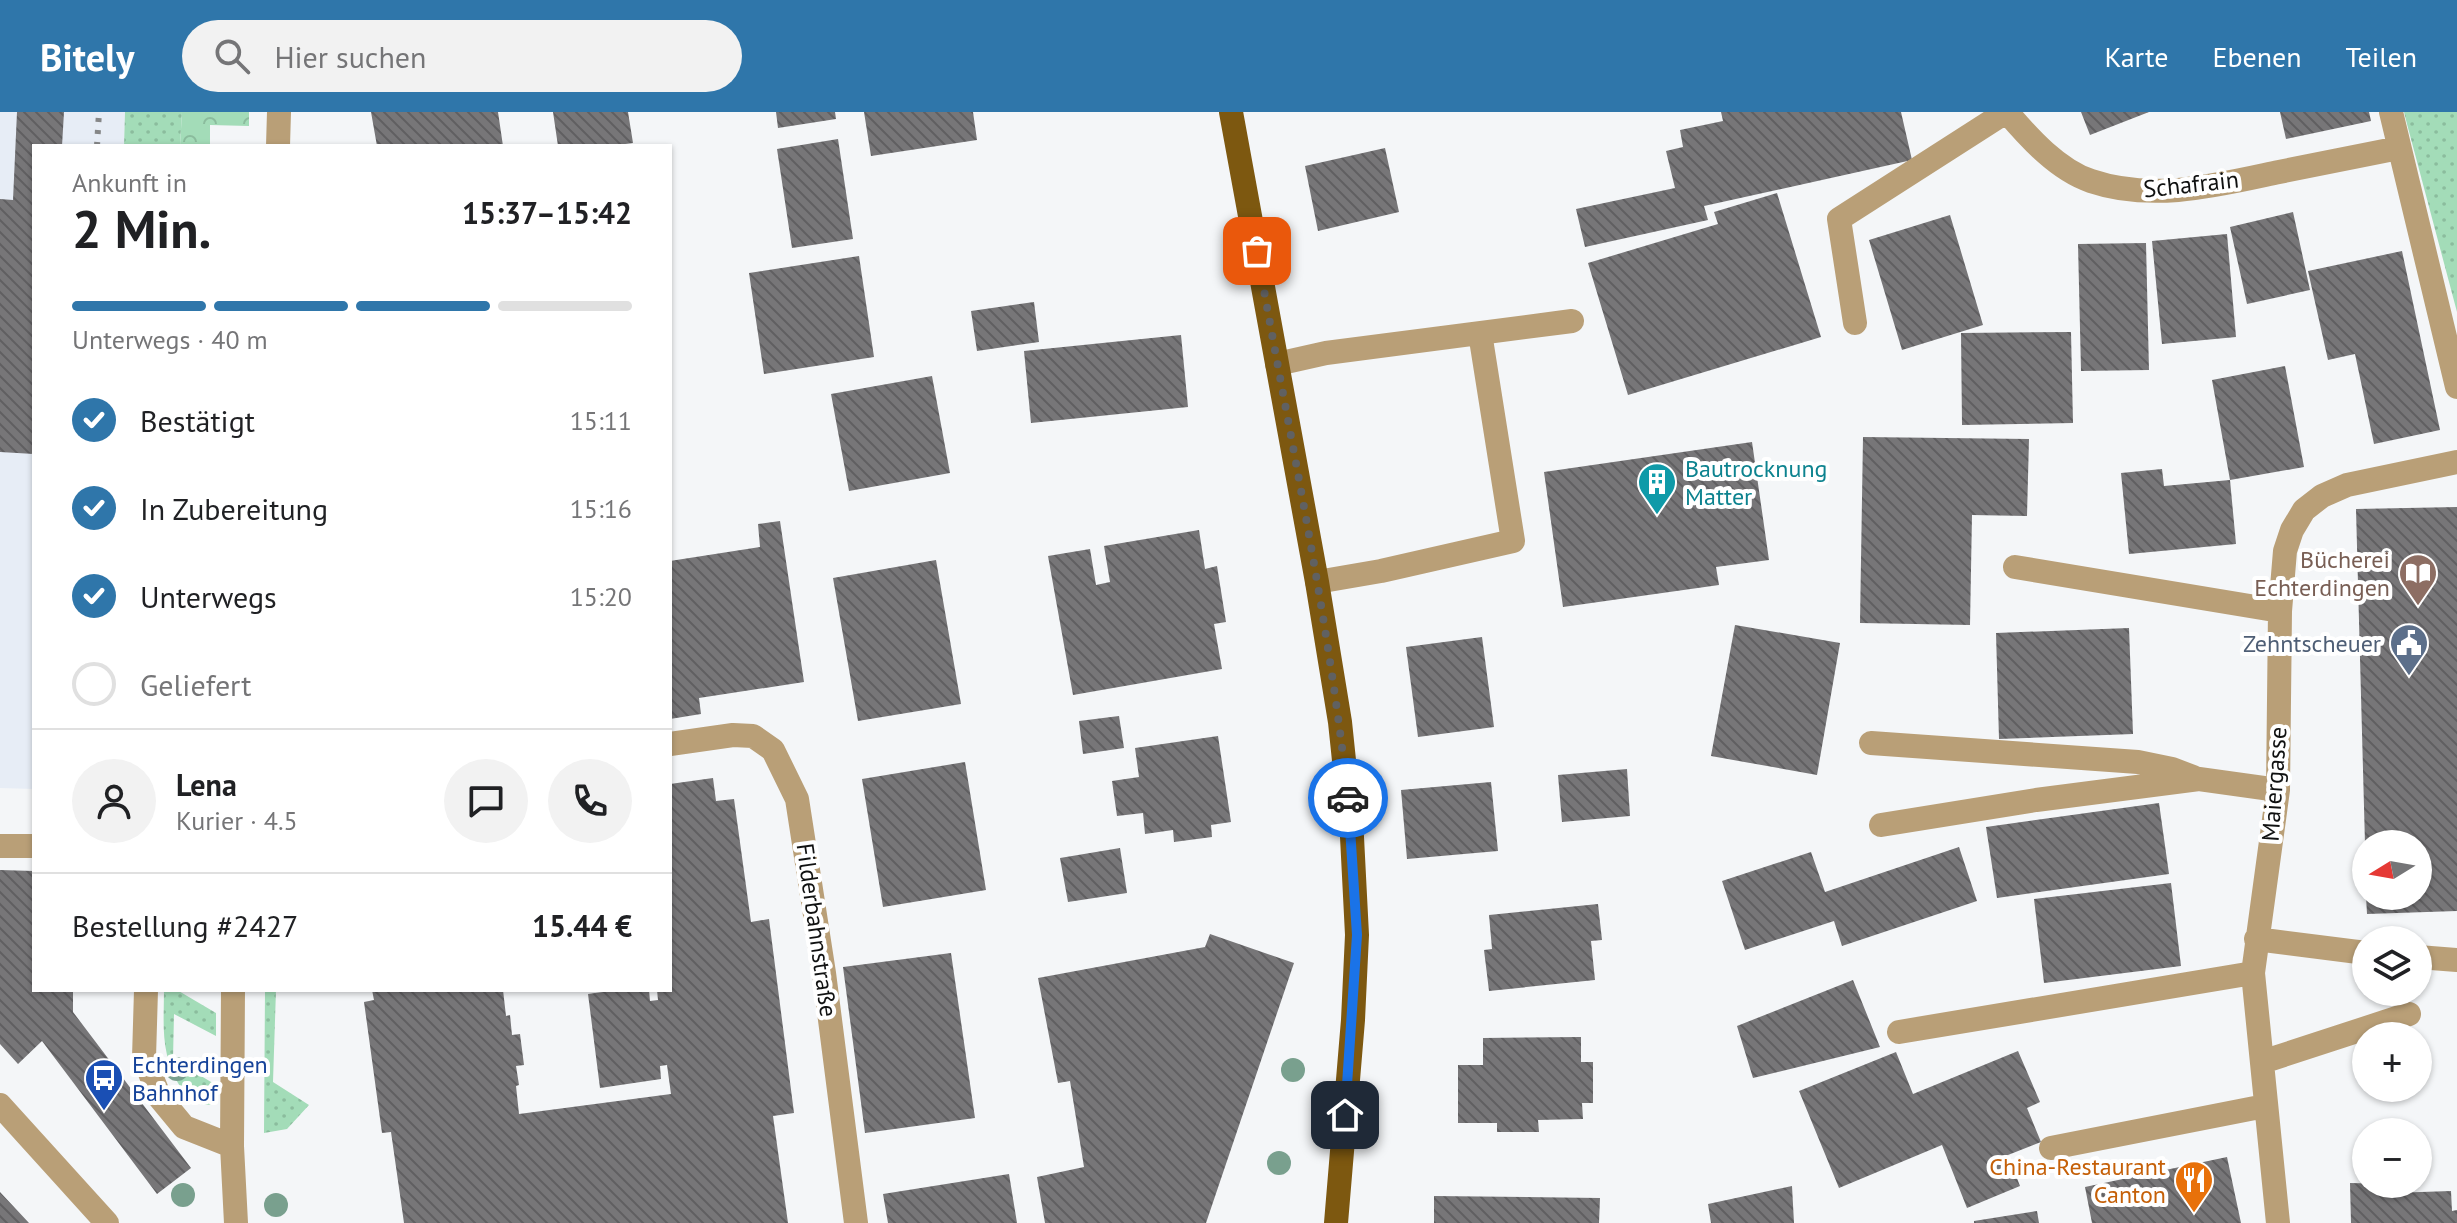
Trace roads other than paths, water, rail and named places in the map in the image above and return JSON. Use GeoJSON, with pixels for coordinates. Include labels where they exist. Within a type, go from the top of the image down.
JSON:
{"type":"FeatureCollection","features":[{"type":"Feature","properties":{"kind":"main road"},"geometry":{"type":"LineString","coordinates":[[1231,112],[1317,582],[1340,722],[1352,837],[1357,935],[1336,1223]]}},
{"type":"Feature","properties":{"kind":"street"},"geometry":{"type":"LineString","coordinates":[[278,144],[279,112]]}},
{"type":"Feature","properties":{"kind":"street"},"geometry":{"type":"LineString","coordinates":[[1855,323],[1839,219],[2006,112]]}},
{"type":"Feature","properties":{"kind":"street","name":"Schafrain"},"geometry":{"type":"LineString","coordinates":[[2006,112],[2028,137],[2055,160],[2089,181],[2136,191],[2190,190],[2399,148]]}},
{"type":"Feature","properties":{"kind":"street"},"geometry":{"type":"LineString","coordinates":[[2391,112],[2457,387]]}},
{"type":"Feature","properties":{"kind":"street"},"geometry":{"type":"LineString","coordinates":[[1277,364],[1326,353],[1572,321]]}},
{"type":"Feature","properties":{"kind":"street"},"geometry":{"type":"LineString","coordinates":[[1317,582],[1513,541],[1480,333]]}},
{"type":"Feature","properties":{"kind":"street","name":"Maiergasse"},"geometry":{"type":"LineString","coordinates":[[2278,1223],[2253,973],[2278,790],[2280,611],[2285,551],[2292,530],[2304,510],[2322,496],[2347,485],[2457,462]]}},
{"type":"Feature","properties":{"kind":"street"},"geometry":{"type":"LineString","coordinates":[[2015,567],[2280,611]]}},
{"type":"Feature","properties":{"kind":"street","name":"Filderbahnstraße"},"geometry":{"type":"LineString","coordinates":[[672,744],[733,735],[753,736],[773,750],[797,799],[856,1223]]}},
{"type":"Feature","properties":{"kind":"street"},"geometry":{"type":"LineString","coordinates":[[1871,743],[2138,762],[2199,779],[2278,790]]}},
{"type":"Feature","properties":{"kind":"street"},"geometry":{"type":"LineString","coordinates":[[1881,825],[2036,800],[2199,779]]}},
{"type":"Feature","properties":{"kind":"street"},"geometry":{"type":"LineString","coordinates":[[0,846],[32,846]]}},
{"type":"Feature","properties":{"kind":"street"},"geometry":{"type":"LineString","coordinates":[[2256,939],[2352,951]]}},
{"type":"Feature","properties":{"kind":"street"},"geometry":{"type":"LineString","coordinates":[[2432,958],[2457,960]]}},
{"type":"Feature","properties":{"kind":"street"},"geometry":{"type":"LineString","coordinates":[[1899,1032],[2253,973]]}},
{"type":"Feature","properties":{"kind":"street"},"geometry":{"type":"LineString","coordinates":[[146,992],[144,1058],[160,1098],[184,1127],[232,1146]]}},
{"type":"Feature","properties":{"kind":"street"},"geometry":{"type":"LineString","coordinates":[[233,992],[232,1146],[236,1223]]}},
{"type":"Feature","properties":{"kind":"street"},"geometry":{"type":"LineString","coordinates":[[2262,1062],[2409,1014]]}},
{"type":"Feature","properties":{"kind":"street"},"geometry":{"type":"LineString","coordinates":[[0,1105],[107,1223]]}},
{"type":"Feature","properties":{"kind":"street"},"geometry":{"type":"LineString","coordinates":[[2051,1148],[2265,1106]]}},
{"type":"Feature","properties":{"kind":"railway"},"geometry":{"type":"LineString","coordinates":[[97,144],[99,112]]}},
{"type":"Feature","properties":{"kind":"place","name":"Bautrocknung Matter"},"geometry":{"type":"Point","coordinates":[1657,516]}},
{"type":"Feature","properties":{"kind":"place","name":"Bücherei Echterdingen"},"geometry":{"type":"Point","coordinates":[2418,607]}},
{"type":"Feature","properties":{"kind":"place","name":"Zehntscheuer"},"geometry":{"type":"Point","coordinates":[2409,677]}},
{"type":"Feature","properties":{"kind":"place","name":"Echterdingen Bahnhof"},"geometry":{"type":"Point","coordinates":[104,1112]}},
{"type":"Feature","properties":{"kind":"place","name":"China-Restaurant Canton"},"geometry":{"type":"Point","coordinates":[2194,1214]}}]}
